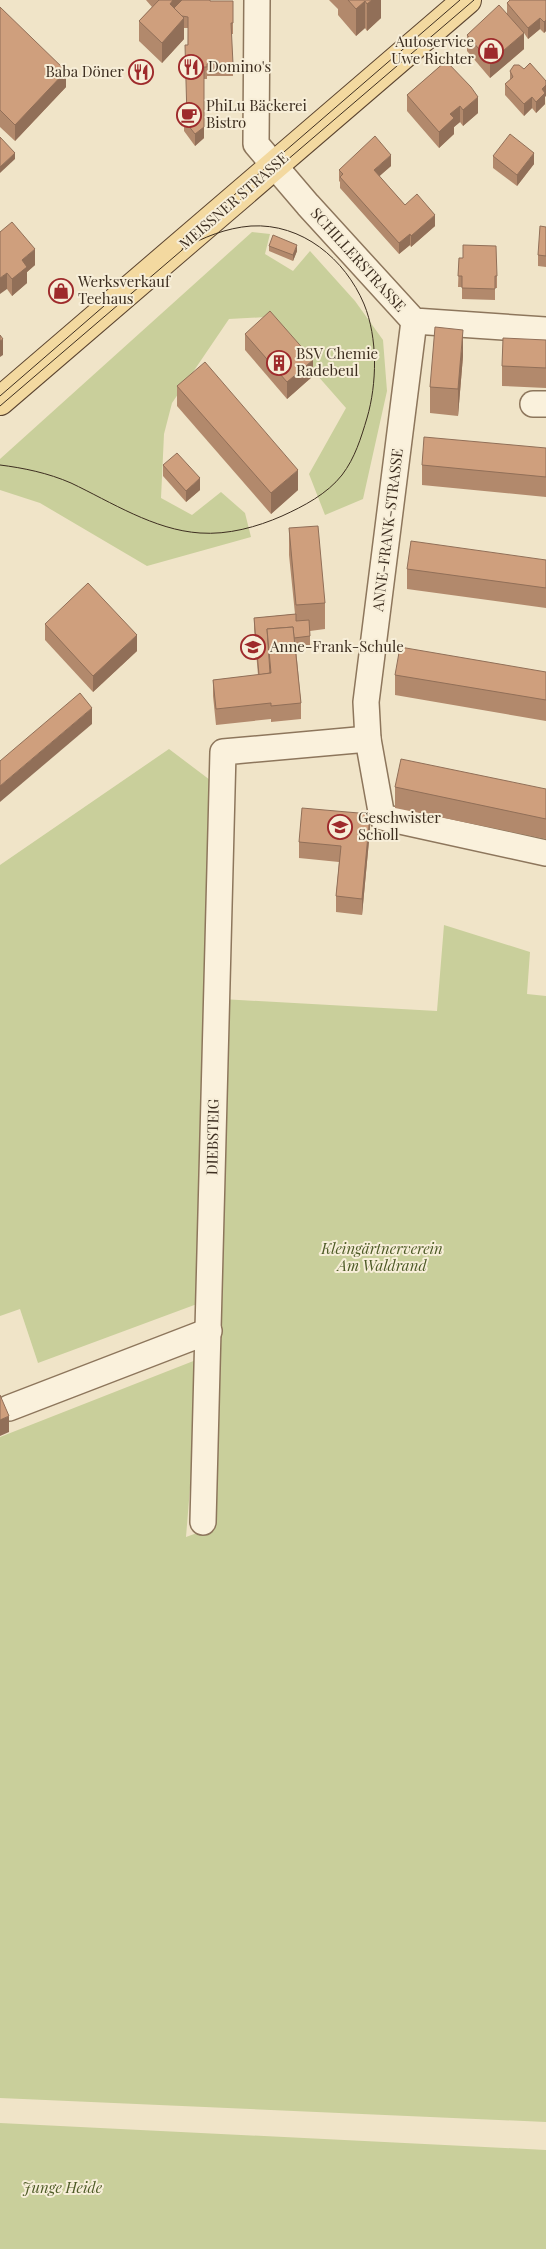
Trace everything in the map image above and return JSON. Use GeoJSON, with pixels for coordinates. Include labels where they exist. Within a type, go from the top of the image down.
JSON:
{"type":"FeatureCollection","features":[{"type":"Feature","properties":{"kind":"main road","name":"MEISSNER STRASSE"},"geometry":{"type":"LineString","coordinates":[[0,401],[468,0]]}},
{"type":"Feature","properties":{"kind":"street","name":"SCHILLERSTRASSE"},"geometry":{"type":"LineString","coordinates":[[257,0],[256,144],[274,166],[414,321],[546,330]]}},
{"type":"Feature","properties":{"kind":"street","name":"ANNE-FRANK-STRASSE"},"geometry":{"type":"LineString","coordinates":[[414,321],[366,702],[368,739],[382,817],[546,853]]}},
{"type":"Feature","properties":{"kind":"street","name":"DIEBSTEIG"},"geometry":{"type":"LineString","coordinates":[[203,1522],[222,752],[368,739]]}},
{"type":"Feature","properties":{"kind":"street"},"geometry":{"type":"LineString","coordinates":[[9,1408],[209,1331]]}},
{"type":"Feature","properties":{"kind":"green space"},"geometry":{"type":"Polygon","coordinates":[[[252,232],[270,234],[265,254],[293,271],[310,251],[355,301],[383,340],[387,391],[363,499],[325,515],[309,474],[346,408],[266,317],[229,319],[172,403],[164,434],[161,498],[192,515],[221,492],[245,513],[251,537],[147,566],[40,503],[0,490],[0,459],[252,232]]]}},
{"type":"Feature","properties":{"kind":"green space"},"geometry":{"type":"Polygon","coordinates":[[[169,749],[210,780],[197,1304],[38,1363],[20,1309],[0,1316],[0,865],[169,749]]]}},
{"type":"Feature","properties":{"kind":"green space","name":"Kleingärtnerverein Am Waldrand"},"geometry":{"type":"Polygon","coordinates":[[[444,925],[530,952],[527,994],[546,996],[546,2122],[0,2098],[0,1437],[196,1360],[195,1426],[186,1537],[208,1529],[222,999],[437,1011],[444,925]]]}},
{"type":"Feature","properties":{"kind":"green space","name":"Junge Heide"},"geometry":{"type":"Polygon","coordinates":[[[0,2123],[546,2150],[546,2249],[0,2249],[0,2123]]]}},
{"type":"Feature","properties":{"kind":"building"},"geometry":{"type":"Polygon","coordinates":[[[159,0],[173,0],[170,4],[184,18],[162,43],[139,21],[159,0]]]}},
{"type":"Feature","properties":{"kind":"building"},"geometry":{"type":"Polygon","coordinates":[[[182,0],[233,1],[233,23],[231,23],[233,64],[207,64],[207,67],[204,67],[204,127],[195,134],[184,120],[187,118],[185,45],[188,45],[188,17],[182,16],[174,8],[182,0]]]}},
{"type":"Feature","properties":{"kind":"building"},"geometry":{"type":"Polygon","coordinates":[[[348,0],[372,0],[367,4],[365,1],[356,9],[348,0]]]}},
{"type":"Feature","properties":{"kind":"building"},"geometry":{"type":"Polygon","coordinates":[[[510,0],[546,0],[546,20],[544,22],[540,18],[528,28],[507,3],[510,0]]]}},
{"type":"Feature","properties":{"kind":"building"},"geometry":{"type":"Polygon","coordinates":[[[499,5],[524,33],[490,62],[467,35],[499,5]]]}},
{"type":"Feature","properties":{"kind":"building"},"geometry":{"type":"Polygon","coordinates":[[[0,7],[66,71],[15,125],[0,110],[0,7]]]}},
{"type":"Feature","properties":{"kind":"building"},"geometry":{"type":"Polygon","coordinates":[[[446,61],[478,97],[463,110],[460,106],[450,114],[454,118],[439,132],[407,95],[446,61]]]}},
{"type":"Feature","properties":{"kind":"building"},"geometry":{"type":"Polygon","coordinates":[[[530,63],[546,81],[546,85],[542,89],[545,93],[536,102],[532,97],[524,104],[505,84],[513,77],[510,71],[514,65],[519,65],[524,69],[530,63]]]}},
{"type":"Feature","properties":{"kind":"building"},"geometry":{"type":"Polygon","coordinates":[[[510,134],[534,153],[517,175],[493,156],[510,134]]]}},
{"type":"Feature","properties":{"kind":"building"},"geometry":{"type":"Polygon","coordinates":[[[375,136],[391,155],[374,170],[405,205],[417,194],[435,215],[411,236],[410,234],[399,243],[340,177],[343,174],[339,170],[375,136]]]}},
{"type":"Feature","properties":{"kind":"building"},"geometry":{"type":"Polygon","coordinates":[[[0,137],[15,153],[0,167],[0,137]]]}},
{"type":"Feature","properties":{"kind":"building"},"geometry":{"type":"Polygon","coordinates":[[[12,222],[35,249],[22,260],[27,267],[12,279],[7,273],[0,278],[0,232],[12,222]]]}},
{"type":"Feature","properties":{"kind":"building"},"geometry":{"type":"Polygon","coordinates":[[[540,226],[546,227],[546,256],[538,255],[540,226]]]}},
{"type":"Feature","properties":{"kind":"building"},"geometry":{"type":"Polygon","coordinates":[[[273,235],[297,245],[293,255],[269,246],[273,235]]]}},
{"type":"Feature","properties":{"kind":"building"},"geometry":{"type":"Polygon","coordinates":[[[463,245],[496,246],[497,276],[495,276],[495,289],[462,288],[462,276],[458,276],[459,258],[463,258],[463,245]]]}},
{"type":"Feature","properties":{"kind":"building"},"geometry":{"type":"Polygon","coordinates":[[[270,311],[313,360],[287,382],[245,334],[270,311]]]}},
{"type":"Feature","properties":{"kind":"building"},"geometry":{"type":"Polygon","coordinates":[[[435,327],[463,330],[458,389],[430,387],[435,327]]]}},
{"type":"Feature","properties":{"kind":"building"},"geometry":{"type":"Polygon","coordinates":[[[503,338],[546,340],[546,368],[502,366],[503,338]]]}},
{"type":"Feature","properties":{"kind":"building"},"geometry":{"type":"Polygon","coordinates":[[[205,362],[298,470],[271,493],[177,386],[205,362]]]}},
{"type":"Feature","properties":{"kind":"building"},"geometry":{"type":"Polygon","coordinates":[[[424,437],[546,448],[546,477],[422,465],[424,437]]]}},
{"type":"Feature","properties":{"kind":"building"},"geometry":{"type":"Polygon","coordinates":[[[177,453],[200,478],[186,491],[163,465],[177,453]]]}},
{"type":"Feature","properties":{"kind":"building"},"geometry":{"type":"Polygon","coordinates":[[[318,526],[325,603],[296,605],[289,528],[318,526]]]}},
{"type":"Feature","properties":{"kind":"building"},"geometry":{"type":"Polygon","coordinates":[[[411,541],[546,560],[546,588],[407,569],[411,541]]]}},
{"type":"Feature","properties":{"kind":"building"},"geometry":{"type":"Polygon","coordinates":[[[88,583],[137,635],[93,676],[45,624],[88,583]]]}},
{"type":"Feature","properties":{"kind":"building"},"geometry":{"type":"Polygon","coordinates":[[[296,614],[296,621],[309,620],[310,636],[294,638],[293,627],[267,629],[270,673],[259,675],[254,618],[296,614]]]}},
{"type":"Feature","properties":{"kind":"building"},"geometry":{"type":"Polygon","coordinates":[[[293,627],[301,703],[271,706],[271,703],[216,709],[213,680],[271,673],[267,629],[293,627]]]}},
{"type":"Feature","properties":{"kind":"building"},"geometry":{"type":"Polygon","coordinates":[[[400,647],[546,672],[546,700],[395,675],[400,647]]]}},
{"type":"Feature","properties":{"kind":"building"},"geometry":{"type":"Polygon","coordinates":[[[80,693],[92,708],[0,786],[0,761],[80,693]]]}},
{"type":"Feature","properties":{"kind":"building"},"geometry":{"type":"Polygon","coordinates":[[[401,759],[546,789],[546,819],[395,787],[401,759]]]}},
{"type":"Feature","properties":{"kind":"building"},"geometry":{"type":"Polygon","coordinates":[[[302,808],[370,814],[362,899],[336,896],[341,846],[299,842],[302,808]]]}},
{"type":"Feature","properties":{"kind":"building"},"geometry":{"type":"Polygon","coordinates":[[[0,1395],[9,1416],[0,1420],[0,1395]]]}},
{"type":"Feature","properties":{"kind":"tram line"},"geometry":{"type":"LineString","coordinates":[[182,240],[460,0]]}},
{"type":"Feature","properties":{"kind":"tram line"},"geometry":{"type":"LineString","coordinates":[[0,406],[474,0]]}},
{"type":"Feature","properties":{"kind":"tram line"},"geometry":{"type":"LineString","coordinates":[[0,465],[54,476],[150,521],[166,527],[200,533],[221,533],[252,527],[272,520],[315,499],[342,475],[354,455],[360,440],[370,405],[374,376],[374,346],[369,317],[356,288],[346,272],[320,247],[304,237],[270,227],[251,226],[224,231],[182,249]]}},
{"type":"Feature","properties":{"kind":"tram line"},"geometry":{"type":"LineString","coordinates":[[0,396],[104,306]]}},
{"type":"Feature","properties":{"kind":"place","name":"Autoservice Uwe Richter"},"geometry":{"type":"Point","coordinates":[491,51]}},
{"type":"Feature","properties":{"kind":"place","name":"Domino's"},"geometry":{"type":"Point","coordinates":[191,67]}},
{"type":"Feature","properties":{"kind":"place","name":"Baba Döner"},"geometry":{"type":"Point","coordinates":[141,72]}},
{"type":"Feature","properties":{"kind":"place","name":"PhiLu Bäckerei Bistro"},"geometry":{"type":"Point","coordinates":[189,115]}},
{"type":"Feature","properties":{"kind":"place","name":"Werksverkauf Teehaus"},"geometry":{"type":"Point","coordinates":[61,291]}},
{"type":"Feature","properties":{"kind":"place","name":"BSV Chemie Radebeul"},"geometry":{"type":"Point","coordinates":[279,363]}},
{"type":"Feature","properties":{"kind":"place","name":"Anne-Frank-Schule"},"geometry":{"type":"Point","coordinates":[253,647]}},
{"type":"Feature","properties":{"kind":"place","name":"Geschwister Scholl"},"geometry":{"type":"Point","coordinates":[340,827]}}]}
